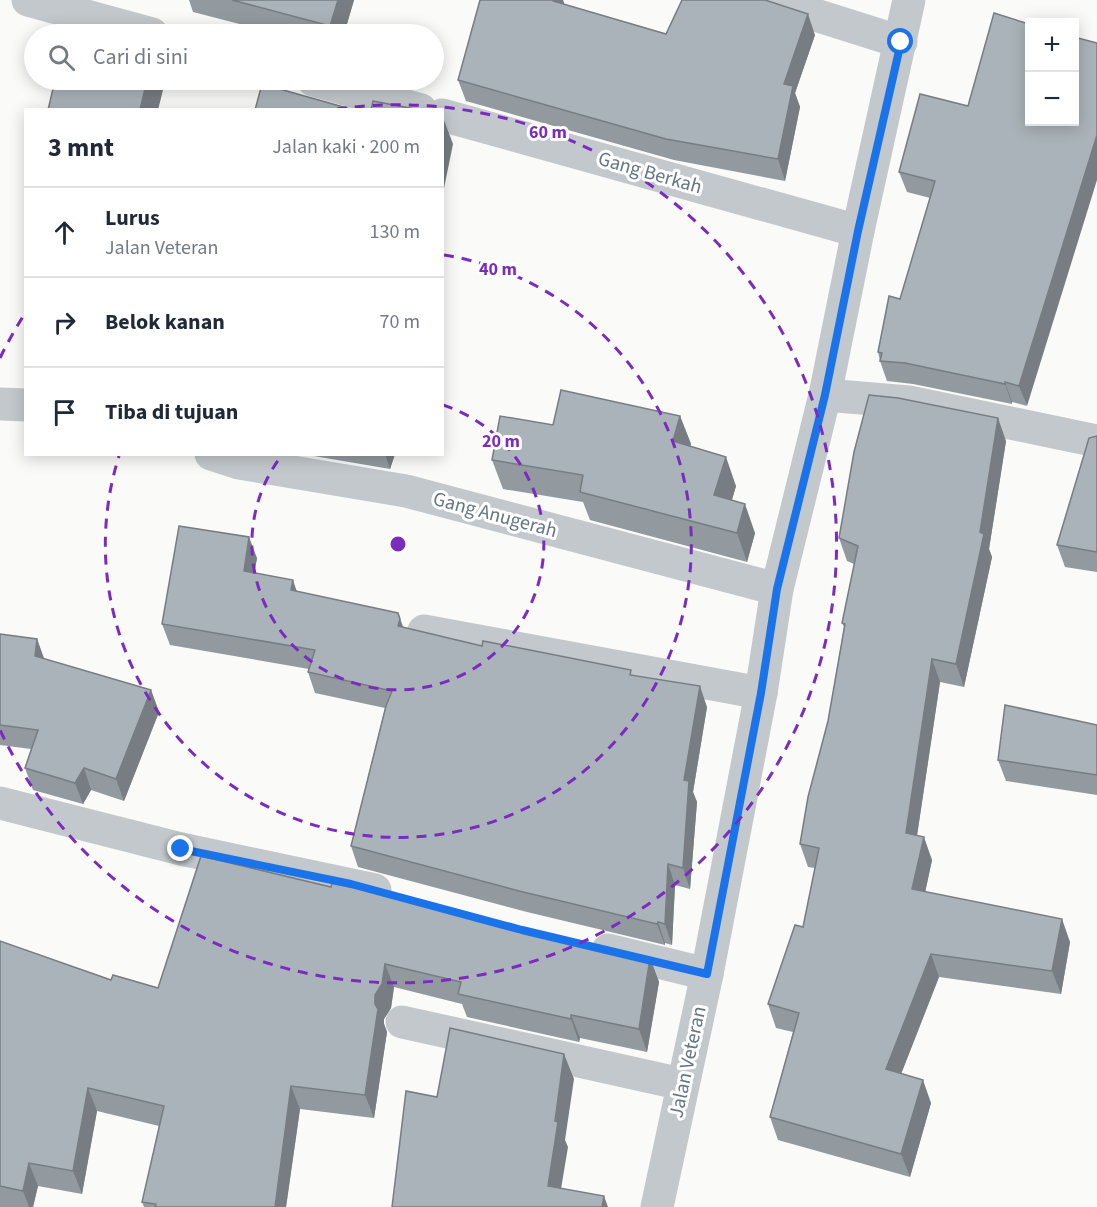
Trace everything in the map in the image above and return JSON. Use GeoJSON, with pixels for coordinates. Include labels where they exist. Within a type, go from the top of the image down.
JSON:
{"type":"FeatureCollection","features":[{"type":"Feature","properties":{"kind":"street"},"geometry":{"type":"LineString","coordinates":[[28,0],[116,24]]}},
{"type":"Feature","properties":{"kind":"street"},"geometry":{"type":"LineString","coordinates":[[768,0],[901,42]]}},
{"type":"Feature","properties":{"kind":"street","name":"Jalan Veteran"},"geometry":{"type":"LineString","coordinates":[[657,1207],[707,974],[761,693],[777,589],[825,395],[858,231],[909,0]]}},
{"type":"Feature","properties":{"kind":"street"},"geometry":{"type":"LineString","coordinates":[[350,90],[414,108]]}},
{"type":"Feature","properties":{"kind":"street","name":"Gang Berkah"},"geometry":{"type":"LineString","coordinates":[[444,117],[858,231]]}},
{"type":"Feature","properties":{"kind":"street"},"geometry":{"type":"LineString","coordinates":[[825,395],[909,402],[1097,441]]}},
{"type":"Feature","properties":{"kind":"street"},"geometry":{"type":"LineString","coordinates":[[0,404],[24,405]]}},
{"type":"Feature","properties":{"kind":"street","name":"Gang Anugerah"},"geometry":{"type":"LineString","coordinates":[[217,456],[240,463],[406,491],[777,589]]}},
{"type":"Feature","properties":{"kind":"street"},"geometry":{"type":"LineString","coordinates":[[424,631],[761,693]]}},
{"type":"Feature","properties":{"kind":"street"},"geometry":{"type":"LineString","coordinates":[[0,803],[181,849],[351,884],[408,899]]}},
{"type":"Feature","properties":{"kind":"street"},"geometry":{"type":"LineString","coordinates":[[580,944],[707,974]]}},
{"type":"Feature","properties":{"kind":"street"},"geometry":{"type":"LineString","coordinates":[[402,1022],[682,1084]]}},
{"type":"Feature","properties":{"kind":"building"},"geometry":{"type":"Polygon","coordinates":[[[232,0],[338,0],[331,24],[322,24],[232,0]]]}},
{"type":"Feature","properties":{"kind":"building"},"geometry":{"type":"Polygon","coordinates":[[[480,0],[553,0],[666,34],[682,0],[765,0],[808,14],[784,84],[793,86],[778,159],[666,139],[458,80],[480,0]]]}},
{"type":"Feature","properties":{"kind":"building"},"geometry":{"type":"Polygon","coordinates":[[[994,13],[1025,23],[1025,126],[1079,126],[1079,38],[1097,43],[1097,135],[1019,386],[905,363],[880,361],[882,353],[878,352],[889,296],[900,299],[935,181],[899,172],[920,94],[968,106],[994,13]]]}},
{"type":"Feature","properties":{"kind":"building"},"geometry":{"type":"Polygon","coordinates":[[[53,90],[145,90],[140,108],[48,108],[53,90]]]}},
{"type":"Feature","properties":{"kind":"building"},"geometry":{"type":"Polygon","coordinates":[[[260,90],[283,90],[347,108],[256,108],[260,90]]]}},
{"type":"Feature","properties":{"kind":"building"},"geometry":{"type":"Polygon","coordinates":[[[373,101],[410,108],[371,108],[373,101]]]}},
{"type":"Feature","properties":{"kind":"building"},"geometry":{"type":"Polygon","coordinates":[[[561,390],[680,416],[673,441],[726,457],[714,495],[745,504],[737,533],[580,492],[583,475],[492,460],[500,416],[553,425],[561,390]]]}},
{"type":"Feature","properties":{"kind":"building"},"geometry":{"type":"Polygon","coordinates":[[[869,395],[898,398],[998,418],[980,532],[984,534],[956,664],[932,659],[906,833],[924,837],[912,889],[1062,919],[1052,971],[931,954],[886,1069],[923,1080],[901,1154],[770,1117],[799,1013],[768,1004],[795,925],[803,927],[819,848],[800,844],[808,797],[828,721],[845,624],[842,623],[858,546],[839,538],[854,452],[869,395]]]}},
{"type":"Feature","properties":{"kind":"building"},"geometry":{"type":"Polygon","coordinates":[[[1097,436],[1097,552],[1057,545],[1089,438],[1097,436]]]}},
{"type":"Feature","properties":{"kind":"building"},"geometry":{"type":"Polygon","coordinates":[[[179,526],[249,537],[244,571],[293,580],[291,590],[398,613],[400,619],[398,626],[482,646],[483,641],[631,670],[630,675],[700,686],[684,780],[689,781],[683,868],[668,864],[665,924],[519,891],[351,846],[386,706],[392,691],[308,672],[315,650],[162,624],[179,526]]]}},
{"type":"Feature","properties":{"kind":"building"},"geometry":{"type":"Polygon","coordinates":[[[0,634],[37,639],[35,656],[151,690],[116,779],[84,768],[75,783],[25,768],[38,730],[0,725],[0,634]]]}},
{"type":"Feature","properties":{"kind":"building"},"geometry":{"type":"Polygon","coordinates":[[[1005,705],[1097,725],[1097,775],[998,760],[1005,705]]]}},
{"type":"Feature","properties":{"kind":"building"},"geometry":{"type":"Polygon","coordinates":[[[201,856],[331,887],[333,879],[341,879],[509,925],[650,958],[639,1029],[571,1015],[571,1019],[458,994],[461,982],[385,964],[382,984],[375,995],[375,1004],[378,1009],[365,1095],[291,1086],[275,1207],[155,1207],[156,1204],[142,1202],[164,1106],[88,1088],[73,1171],[29,1163],[23,1191],[0,1186],[0,941],[111,980],[113,975],[158,988],[201,856]]]}},
{"type":"Feature","properties":{"kind":"building"},"geometry":{"type":"Polygon","coordinates":[[[450,1028],[564,1054],[555,1121],[558,1122],[548,1186],[604,1196],[602,1207],[392,1207],[406,1091],[437,1097],[450,1028]]]}},
{"type":"Feature","properties":{"kind":"route"},"geometry":{"type":"LineString","coordinates":[[181,849],[351,884],[522,930],[707,974],[761,693],[777,589],[825,395],[858,231],[901,42]]}}]}
